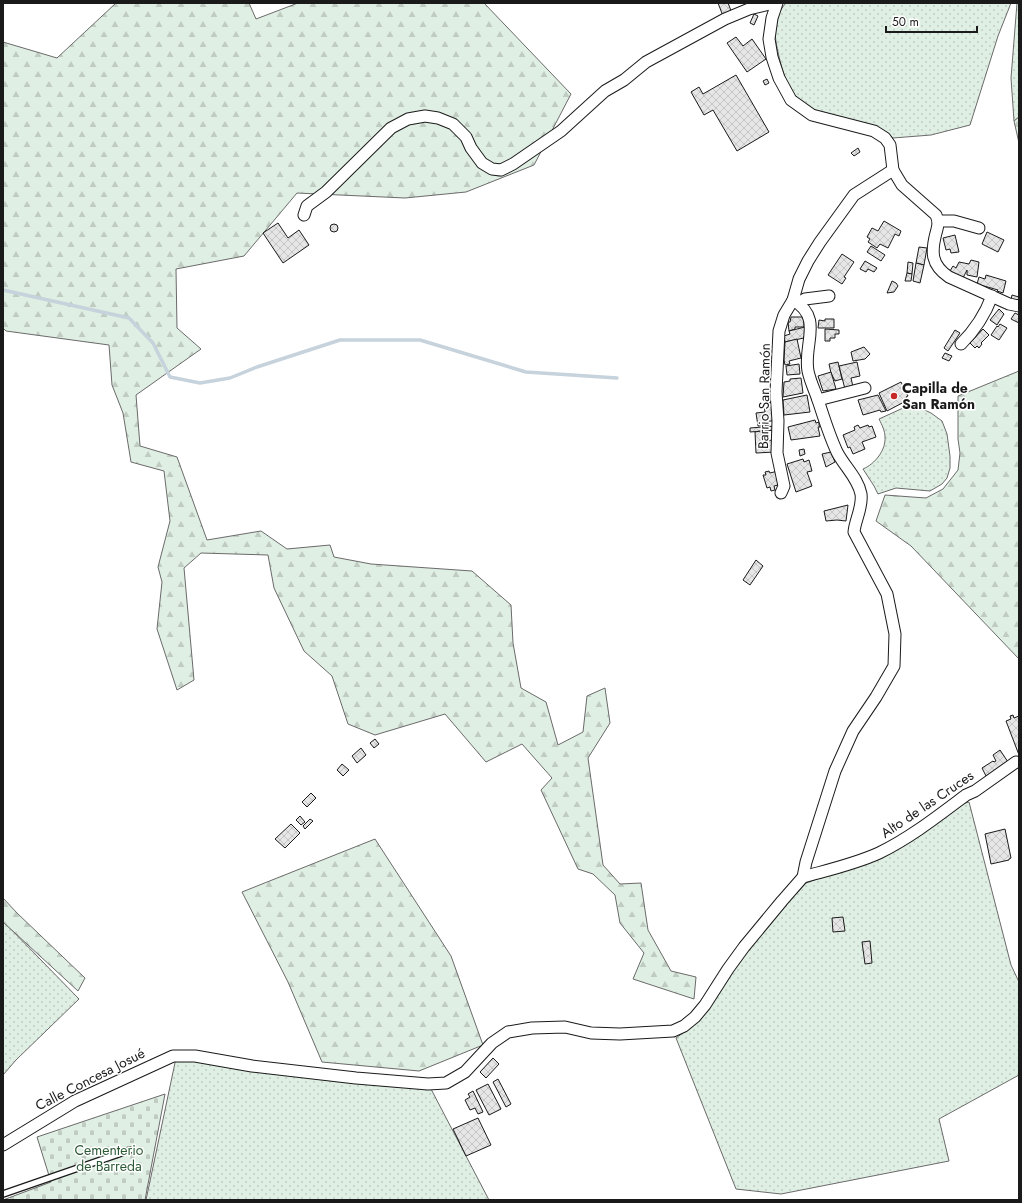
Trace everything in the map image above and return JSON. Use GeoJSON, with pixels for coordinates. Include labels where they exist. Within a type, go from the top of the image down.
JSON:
{"type":"FeatureCollection","features":[{"type":"Feature","properties":{"kind":"street"},"geometry":{"type":"LineString","coordinates":[[304,215],[307,206],[326,192],[391,128],[408,119],[425,116],[438,118],[453,124],[466,137],[471,148],[482,163],[492,169],[501,170],[513,164],[562,131],[605,91],[624,80],[646,62],[725,19],[749,8],[774,3]]}},
{"type":"Feature","properties":{"kind":"street"},"geometry":{"type":"LineString","coordinates":[[777,3],[772,18],[770,45],[772,57],[779,78],[791,100],[812,115],[874,131],[885,138],[890,145],[893,170],[902,185],[936,215],[939,221],[933,252],[933,260],[936,266],[941,272],[949,277],[1009,304],[1019,306]]}},
{"type":"Feature","properties":{"kind":"street","name":"Barrio San Ramón"},"geometry":{"type":"LineString","coordinates":[[781,493],[784,486],[777,452],[778,421],[776,392],[779,338],[784,315],[795,302],[799,279],[808,261],[854,195],[893,170]]}},
{"type":"Feature","properties":{"kind":"street"},"geometry":{"type":"LineString","coordinates":[[939,221],[954,221],[979,228]]}},
{"type":"Feature","properties":{"kind":"street"},"geometry":{"type":"LineString","coordinates":[[795,302],[805,299],[829,296]]}},
{"type":"Feature","properties":{"kind":"street"},"geometry":{"type":"LineString","coordinates":[[961,344],[977,326],[992,296]]}},
{"type":"Feature","properties":{"kind":"street"},"geometry":{"type":"LineString","coordinates":[[795,302],[804,308],[811,322],[807,362],[811,381],[824,420],[835,446],[856,480],[861,494],[861,504],[854,532],[886,594],[895,634],[894,666],[876,697],[853,730],[834,771],[806,862],[803,877]]}},
{"type":"Feature","properties":{"kind":"street"},"geometry":{"type":"LineString","coordinates":[[818,400],[865,388]]}},
{"type":"Feature","properties":{"kind":"street","name":"Alto de las Cruces"},"geometry":{"type":"LineString","coordinates":[[803,877],[856,862],[899,843],[966,795],[975,791],[1016,762]]}},
{"type":"Feature","properties":{"kind":"street","name":"Calle Concesa Josué"},"geometry":{"type":"LineString","coordinates":[[3,1145],[75,1101],[173,1056],[195,1056],[252,1066],[356,1078],[428,1084],[446,1083],[465,1072],[492,1043],[508,1032],[538,1028],[565,1028],[591,1033],[620,1034],[674,1031],[684,1026],[695,1017],[705,1005],[740,953],[803,877]]}},
{"type":"Feature","properties":{"kind":"lane"},"geometry":{"type":"LineString","coordinates":[[3,1194],[130,1150]]}},
{"type":"Feature","properties":{"kind":"green space"},"geometry":{"type":"Polygon","coordinates":[[[116,3],[249,3],[256,19],[298,3],[484,3],[571,94],[534,165],[466,192],[405,198],[297,193],[244,256],[176,269],[177,328],[201,349],[136,395],[140,446],[177,457],[207,540],[261,531],[287,549],[330,545],[334,557],[371,564],[472,571],[511,605],[513,643],[521,688],[546,702],[558,745],[583,732],[587,696],[605,688],[610,723],[588,758],[603,865],[620,884],[641,883],[648,930],[671,971],[696,977],[694,999],[633,979],[644,953],[620,923],[615,895],[593,874],[578,869],[541,790],[552,778],[522,744],[486,762],[445,714],[375,735],[348,724],[332,676],[304,651],[274,588],[268,555],[201,553],[184,568],[194,680],[177,690],[157,629],[162,582],[158,567],[170,521],[164,471],[131,462],[123,413],[112,385],[109,345],[6,331],[3,328],[3,42],[57,58],[116,3]]]}},
{"type":"Feature","properties":{"kind":"green space"},"geometry":{"type":"Polygon","coordinates":[[[786,3],[1011,3],[998,36],[970,125],[931,135],[893,138],[885,131],[876,127],[815,110],[798,99],[792,92],[784,74],[775,32],[778,15],[786,3]]]}},
{"type":"Feature","properties":{"kind":"green space"},"geometry":{"type":"Polygon","coordinates":[[[1017,3],[1019,3],[1019,117],[1014,121],[1011,78],[1017,3]]]}},
{"type":"Feature","properties":{"kind":"green space"},"geometry":{"type":"Polygon","coordinates":[[[1019,117],[1019,143],[1014,121],[1019,117]]]}},
{"type":"Feature","properties":{"kind":"green space"},"geometry":{"type":"Polygon","coordinates":[[[1019,371],[1019,659],[911,546],[876,521],[885,495],[926,498],[943,489],[958,470],[960,453],[958,439],[958,396],[1019,371]]]}},
{"type":"Feature","properties":{"kind":"green space"},"geometry":{"type":"Polygon","coordinates":[[[912,404],[931,413],[942,421],[947,434],[950,456],[950,468],[947,478],[942,484],[930,491],[896,488],[878,494],[863,469],[872,464],[882,452],[884,447],[885,435],[879,419],[912,404]]]}},
{"type":"Feature","properties":{"kind":"green space"},"geometry":{"type":"Polygon","coordinates":[[[969,802],[1011,965],[1019,982],[1019,1075],[939,1119],[949,1161],[781,1194],[736,1189],[676,1038],[691,1027],[707,1010],[725,979],[780,911],[806,883],[870,859],[961,804],[969,802]]]}},
{"type":"Feature","properties":{"kind":"green space"},"geometry":{"type":"Polygon","coordinates":[[[375,839],[451,956],[483,1045],[419,1071],[322,1062],[288,982],[242,892],[375,839]]]}},
{"type":"Feature","properties":{"kind":"green space"},"geometry":{"type":"Polygon","coordinates":[[[3,898],[85,978],[78,991],[3,922],[3,898]]]}},
{"type":"Feature","properties":{"kind":"green space"},"geometry":{"type":"Polygon","coordinates":[[[3,921],[79,999],[16,1060],[3,1075],[3,921]]]}},
{"type":"Feature","properties":{"kind":"green space"},"geometry":{"type":"Polygon","coordinates":[[[176,1058],[335,1081],[431,1089],[489,1200],[146,1200],[176,1058]]]}},
{"type":"Feature","properties":{"kind":"green space","name":"Cementerio de Barreda"},"geometry":{"type":"Polygon","coordinates":[[[165,1094],[145,1200],[3,1200],[51,1182],[37,1137],[165,1094]]]}},
{"type":"Feature","properties":{"kind":"building"},"geometry":{"type":"Polygon","coordinates":[[[718,3],[728,3],[732,13],[723,16],[718,3]]]}},
{"type":"Feature","properties":{"kind":"building"},"geometry":{"type":"Polygon","coordinates":[[[754,14],[758,16],[754,25],[750,23],[754,14]]]}},
{"type":"Feature","properties":{"kind":"building"},"geometry":{"type":"Polygon","coordinates":[[[736,37],[743,46],[752,39],[766,59],[747,72],[727,43],[736,37]]]}},
{"type":"Feature","properties":{"kind":"building"},"geometry":{"type":"Polygon","coordinates":[[[736,75],[769,132],[737,151],[713,110],[704,115],[691,92],[699,87],[703,94],[736,75]]]}},
{"type":"Feature","properties":{"kind":"building"},"geometry":{"type":"Polygon","coordinates":[[[767,79],[769,83],[765,85],[763,81],[767,79]]]}},
{"type":"Feature","properties":{"kind":"building"},"geometry":{"type":"Polygon","coordinates":[[[858,148],[860,152],[854,156],[851,153],[858,148]]]}},
{"type":"Feature","properties":{"kind":"building"},"geometry":{"type":"Polygon","coordinates":[[[884,221],[901,231],[899,236],[895,234],[888,248],[880,244],[877,248],[868,242],[870,239],[867,237],[872,228],[878,231],[884,221]]]}},
{"type":"Feature","properties":{"kind":"building"},"geometry":{"type":"Polygon","coordinates":[[[278,223],[288,238],[299,230],[309,245],[283,263],[263,233],[278,223]]]}},
{"type":"Feature","properties":{"kind":"building"},"geometry":{"type":"Polygon","coordinates":[[[332,224],[336,224],[338,228],[336,232],[332,232],[330,230],[330,226],[332,224]]]}},
{"type":"Feature","properties":{"kind":"building"},"geometry":{"type":"Polygon","coordinates":[[[987,232],[1004,240],[998,252],[982,244],[987,232]]]}},
{"type":"Feature","properties":{"kind":"building"},"geometry":{"type":"Polygon","coordinates":[[[955,235],[959,252],[951,253],[950,249],[946,250],[943,238],[955,235]]]}},
{"type":"Feature","properties":{"kind":"building"},"geometry":{"type":"Polygon","coordinates":[[[871,246],[885,255],[881,261],[867,252],[871,246]]]}},
{"type":"Feature","properties":{"kind":"building"},"geometry":{"type":"Polygon","coordinates":[[[919,247],[927,248],[924,265],[916,263],[919,247]]]}},
{"type":"Feature","properties":{"kind":"building"},"geometry":{"type":"Polygon","coordinates":[[[842,254],[854,262],[844,277],[846,278],[842,284],[828,275],[842,254]]]}},
{"type":"Feature","properties":{"kind":"building"},"geometry":{"type":"Polygon","coordinates":[[[971,260],[979,262],[977,277],[967,275],[967,270],[963,278],[950,271],[953,266],[956,268],[959,262],[969,264],[971,260]]]}},
{"type":"Feature","properties":{"kind":"building"},"geometry":{"type":"Polygon","coordinates":[[[865,261],[877,268],[874,272],[868,269],[866,272],[860,269],[865,261]]]}},
{"type":"Feature","properties":{"kind":"building"},"geometry":{"type":"Polygon","coordinates":[[[908,262],[913,263],[912,274],[907,273],[908,262]]]}},
{"type":"Feature","properties":{"kind":"building"},"geometry":{"type":"Polygon","coordinates":[[[916,263],[924,265],[920,283],[913,281],[916,263]]]}},
{"type":"Feature","properties":{"kind":"building"},"geometry":{"type":"Polygon","coordinates":[[[907,273],[912,274],[911,281],[905,281],[907,273]]]}},
{"type":"Feature","properties":{"kind":"building"},"geometry":{"type":"Polygon","coordinates":[[[986,275],[1006,281],[1003,293],[977,284],[979,277],[985,279],[986,275]]]}},
{"type":"Feature","properties":{"kind":"building"},"geometry":{"type":"Polygon","coordinates":[[[892,281],[898,286],[894,292],[887,293],[892,281]]]}},
{"type":"Feature","properties":{"kind":"building"},"geometry":{"type":"Polygon","coordinates":[[[1012,295],[1019,297],[1019,302],[1011,300],[1012,295]]]}},
{"type":"Feature","properties":{"kind":"building"},"geometry":{"type":"Polygon","coordinates":[[[999,309],[1004,314],[997,325],[990,320],[999,309]]]}},
{"type":"Feature","properties":{"kind":"building"},"geometry":{"type":"Polygon","coordinates":[[[1015,313],[1019,315],[1019,323],[1011,319],[1015,313]]]}},
{"type":"Feature","properties":{"kind":"building"},"geometry":{"type":"Polygon","coordinates":[[[791,317],[804,317],[804,327],[795,327],[795,329],[789,331],[788,322],[790,322],[791,317]]]}},
{"type":"Feature","properties":{"kind":"building"},"geometry":{"type":"Polygon","coordinates":[[[825,319],[834,319],[834,328],[818,328],[819,320],[825,321],[825,319]]]}},
{"type":"Feature","properties":{"kind":"building"},"geometry":{"type":"Polygon","coordinates":[[[1000,324],[1007,328],[999,340],[991,335],[1000,324]]]}},
{"type":"Feature","properties":{"kind":"building"},"geometry":{"type":"Polygon","coordinates":[[[805,327],[807,335],[804,336],[804,338],[785,342],[784,336],[790,334],[789,331],[805,327]]]}},
{"type":"Feature","properties":{"kind":"building"},"geometry":{"type":"Polygon","coordinates":[[[825,329],[839,330],[839,334],[835,334],[835,338],[830,338],[830,341],[825,341],[825,329]]]}},
{"type":"Feature","properties":{"kind":"building"},"geometry":{"type":"Polygon","coordinates":[[[983,329],[989,335],[981,343],[982,344],[979,348],[977,346],[975,348],[970,343],[983,329]]]}},
{"type":"Feature","properties":{"kind":"building"},"geometry":{"type":"Polygon","coordinates":[[[955,330],[960,333],[948,351],[944,348],[955,330]]]}},
{"type":"Feature","properties":{"kind":"building"},"geometry":{"type":"Polygon","coordinates":[[[797,339],[801,358],[789,361],[790,364],[785,365],[785,342],[797,339]]]}},
{"type":"Feature","properties":{"kind":"building"},"geometry":{"type":"Polygon","coordinates":[[[864,347],[870,354],[865,359],[853,361],[851,352],[864,347]]]}},
{"type":"Feature","properties":{"kind":"building"},"geometry":{"type":"Polygon","coordinates":[[[945,353],[952,356],[949,361],[942,358],[945,353]]]}},
{"type":"Feature","properties":{"kind":"building"},"geometry":{"type":"Polygon","coordinates":[[[838,362],[842,379],[835,381],[829,364],[838,362]]]}},
{"type":"Feature","properties":{"kind":"building"},"geometry":{"type":"Polygon","coordinates":[[[857,362],[860,376],[851,378],[853,387],[845,389],[839,366],[857,362]]]}},
{"type":"Feature","properties":{"kind":"building"},"geometry":{"type":"Polygon","coordinates":[[[799,364],[800,374],[787,375],[786,366],[799,364]]]}},
{"type":"Feature","properties":{"kind":"building"},"geometry":{"type":"Polygon","coordinates":[[[831,372],[836,389],[823,391],[818,376],[831,372]]]}},
{"type":"Feature","properties":{"kind":"building"},"geometry":{"type":"Polygon","coordinates":[[[801,378],[803,393],[783,397],[784,382],[790,381],[790,379],[801,378]]]}},
{"type":"Feature","properties":{"kind":"building","name":"Capilla de San Ramón"},"geometry":{"type":"Polygon","coordinates":[[[901,382],[908,396],[906,397],[908,400],[887,411],[879,393],[901,382]]]}},
{"type":"Feature","properties":{"kind":"building"},"geometry":{"type":"Polygon","coordinates":[[[807,395],[810,412],[784,415],[783,400],[807,395]]]}},
{"type":"Feature","properties":{"kind":"building"},"geometry":{"type":"Polygon","coordinates":[[[878,395],[886,411],[881,412],[880,410],[863,415],[858,400],[878,395]]]}},
{"type":"Feature","properties":{"kind":"building"},"geometry":{"type":"Polygon","coordinates":[[[774,402],[774,421],[769,421],[769,425],[758,426],[756,413],[765,412],[764,406],[766,403],[774,402]]]}},
{"type":"Feature","properties":{"kind":"building"},"geometry":{"type":"Polygon","coordinates":[[[815,420],[816,423],[819,422],[820,427],[818,427],[820,436],[791,440],[788,427],[815,420]]]}},
{"type":"Feature","properties":{"kind":"building"},"geometry":{"type":"Polygon","coordinates":[[[858,425],[860,428],[868,425],[869,427],[872,426],[876,437],[862,442],[865,449],[853,454],[850,447],[848,448],[843,435],[855,430],[854,427],[858,425]]]}},
{"type":"Feature","properties":{"kind":"building"},"geometry":{"type":"Polygon","coordinates":[[[775,426],[775,430],[750,432],[750,428],[775,426]]]}},
{"type":"Feature","properties":{"kind":"building"},"geometry":{"type":"Polygon","coordinates":[[[761,431],[762,441],[774,440],[775,452],[756,453],[755,432],[761,431]]]}},
{"type":"Feature","properties":{"kind":"building"},"geometry":{"type":"Polygon","coordinates":[[[804,449],[805,454],[800,456],[799,450],[804,449]]]}},
{"type":"Feature","properties":{"kind":"building"},"geometry":{"type":"Polygon","coordinates":[[[831,452],[835,462],[826,467],[822,454],[831,452]]]}},
{"type":"Feature","properties":{"kind":"building"},"geometry":{"type":"Polygon","coordinates":[[[803,459],[804,462],[809,460],[812,471],[807,472],[812,486],[796,492],[787,464],[803,459]]]}},
{"type":"Feature","properties":{"kind":"building"},"geometry":{"type":"Polygon","coordinates":[[[769,471],[770,473],[778,471],[782,484],[774,486],[775,490],[771,491],[770,487],[767,488],[763,475],[766,475],[765,472],[769,471]]]}},
{"type":"Feature","properties":{"kind":"building"},"geometry":{"type":"Polygon","coordinates":[[[848,505],[846,521],[826,521],[824,511],[848,505]]]}},
{"type":"Feature","properties":{"kind":"building"},"geometry":{"type":"Polygon","coordinates":[[[756,560],[763,566],[750,585],[743,580],[756,560]]]}},
{"type":"Feature","properties":{"kind":"building"},"geometry":{"type":"Polygon","coordinates":[[[1013,715],[1014,718],[1019,716],[1019,755],[1006,721],[1011,719],[1010,716],[1013,715]]]}},
{"type":"Feature","properties":{"kind":"building"},"geometry":{"type":"Polygon","coordinates":[[[375,739],[379,744],[374,748],[370,743],[375,739]]]}},
{"type":"Feature","properties":{"kind":"building"},"geometry":{"type":"Polygon","coordinates":[[[361,748],[366,755],[357,763],[352,756],[361,748]]]}},
{"type":"Feature","properties":{"kind":"building"},"geometry":{"type":"Polygon","coordinates":[[[1000,750],[1008,762],[986,776],[982,768],[993,761],[996,761],[993,755],[1000,750]]]}},
{"type":"Feature","properties":{"kind":"building"},"geometry":{"type":"Polygon","coordinates":[[[342,764],[349,770],[343,776],[337,770],[342,764]]]}},
{"type":"Feature","properties":{"kind":"building"},"geometry":{"type":"Polygon","coordinates":[[[311,793],[316,798],[307,807],[302,802],[311,793]]]}},
{"type":"Feature","properties":{"kind":"building"},"geometry":{"type":"Polygon","coordinates":[[[300,816],[305,822],[301,825],[296,820],[300,816]]]}},
{"type":"Feature","properties":{"kind":"building"},"geometry":{"type":"Polygon","coordinates":[[[310,819],[313,821],[305,829],[303,826],[310,819]]]}},
{"type":"Feature","properties":{"kind":"building"},"geometry":{"type":"Polygon","coordinates":[[[291,824],[300,833],[285,848],[275,839],[291,824]]]}},
{"type":"Feature","properties":{"kind":"building"},"geometry":{"type":"Polygon","coordinates":[[[1005,829],[1011,858],[1009,860],[991,864],[985,834],[1005,829]]]}},
{"type":"Feature","properties":{"kind":"building"},"geometry":{"type":"Polygon","coordinates":[[[843,917],[845,931],[833,932],[832,918],[843,917]]]}},
{"type":"Feature","properties":{"kind":"building"},"geometry":{"type":"Polygon","coordinates":[[[870,941],[872,963],[865,964],[862,942],[870,941]]]}},
{"type":"Feature","properties":{"kind":"building"},"geometry":{"type":"Polygon","coordinates":[[[493,1058],[499,1064],[486,1078],[480,1072],[493,1058]]]}},
{"type":"Feature","properties":{"kind":"building"},"geometry":{"type":"Polygon","coordinates":[[[498,1079],[511,1104],[506,1107],[493,1082],[498,1079]]]}},
{"type":"Feature","properties":{"kind":"building"},"geometry":{"type":"Polygon","coordinates":[[[488,1084],[501,1109],[489,1115],[476,1090],[488,1084]]]}},
{"type":"Feature","properties":{"kind":"building"},"geometry":{"type":"Polygon","coordinates":[[[473,1091],[483,1112],[478,1114],[475,1108],[470,1110],[465,1100],[470,1097],[468,1094],[473,1091]]]}},
{"type":"Feature","properties":{"kind":"building"},"geometry":{"type":"Polygon","coordinates":[[[478,1118],[491,1145],[466,1156],[453,1129],[478,1118]]]}},
{"type":"Feature","properties":{"kind":"waterway"},"geometry":{"type":"LineString","coordinates":[[3,290],[129,318],[153,343],[170,377],[200,383],[230,378],[257,367],[340,340],[420,340],[526,372],[617,378]]}},
{"type":"Feature","properties":{"kind":"place","name":"Capilla de San Ramón"},"geometry":{"type":"Point","coordinates":[894,396]}}]}
